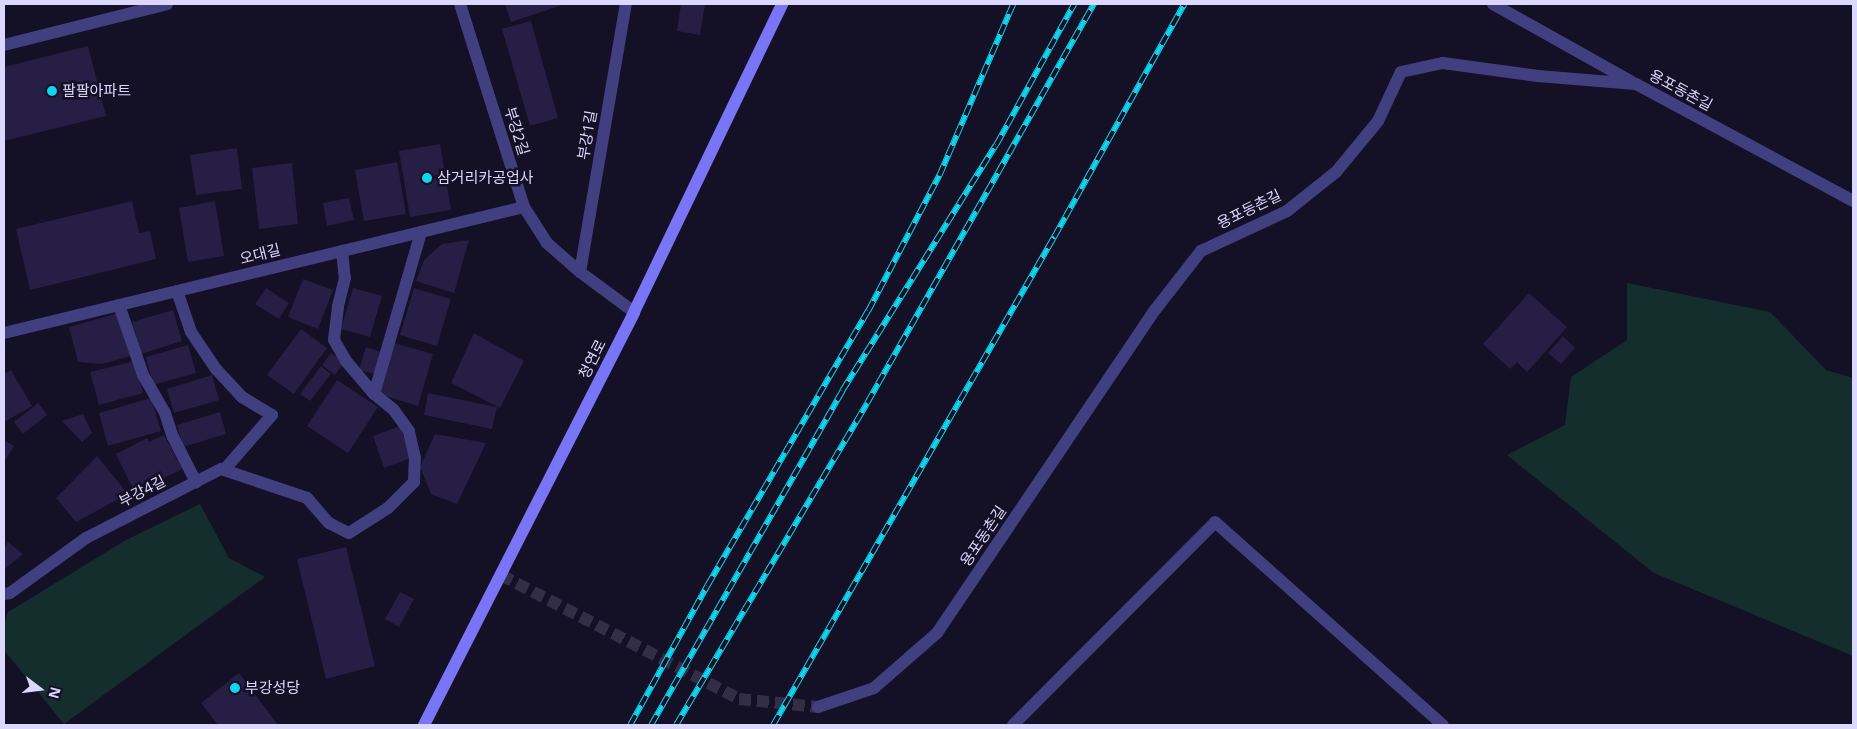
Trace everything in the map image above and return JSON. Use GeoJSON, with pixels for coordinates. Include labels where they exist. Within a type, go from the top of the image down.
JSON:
{"type":"FeatureCollection","features":[{"type":"Feature","properties":{"kind":"main road","name":"청연로"},"geometry":{"type":"LineString","coordinates":[[424,725],[634,312],[782,4]]}},
{"type":"Feature","properties":{"kind":"street"},"geometry":{"type":"LineString","coordinates":[[4,45],[168,4]]}},
{"type":"Feature","properties":{"kind":"street","name":"부강2길"},"geometry":{"type":"LineString","coordinates":[[460,4],[524,207],[547,243],[580,272],[634,312]]}},
{"type":"Feature","properties":{"kind":"street","name":"부강1길"},"geometry":{"type":"LineString","coordinates":[[580,272],[626,4]]}},
{"type":"Feature","properties":{"kind":"street"},"geometry":{"type":"LineString","coordinates":[[1493,4],[1636,84]]}},
{"type":"Feature","properties":{"kind":"street","name":"용포동촌길"},"geometry":{"type":"LineString","coordinates":[[818,707],[874,688],[937,633],[1155,310],[1202,251],[1287,211],[1336,172],[1378,121],[1401,72],[1443,63],[1538,76],[1636,84],[1853,201]]}},
{"type":"Feature","properties":{"kind":"street","name":"오대길"},"geometry":{"type":"LineString","coordinates":[[4,333],[524,207]]}},
{"type":"Feature","properties":{"kind":"street"},"geometry":{"type":"LineString","coordinates":[[374,394],[421,232]]}},
{"type":"Feature","properties":{"kind":"street"},"geometry":{"type":"LineString","coordinates":[[177,291],[191,332],[216,369],[242,397],[272,415],[224,470],[307,498],[329,523],[349,533],[388,508],[414,482],[415,458],[409,430],[394,410],[374,394],[346,361],[334,340],[338,307],[345,278],[342,251]]}},
{"type":"Feature","properties":{"kind":"street"},"geometry":{"type":"LineString","coordinates":[[119,305],[143,375],[165,413],[173,437],[196,482]]}},
{"type":"Feature","properties":{"kind":"street","name":"부강4길"},"geometry":{"type":"LineString","coordinates":[[4,594],[10,593],[86,538],[221,469],[224,470]]}},
{"type":"Feature","properties":{"kind":"street"},"geometry":{"type":"LineString","coordinates":[[1013,725],[1215,522],[1443,725]]}},
{"type":"Feature","properties":{"kind":"green space"},"geometry":{"type":"Polygon","coordinates":[[[1627,283],[1770,312],[1826,370],[1853,378],[1853,656],[1654,573],[1507,455],[1565,425],[1571,377],[1627,340],[1627,283]]]}},
{"type":"Feature","properties":{"kind":"green space"},"geometry":{"type":"Polygon","coordinates":[[[200,504],[229,558],[265,577],[64,724],[4,650],[4,626],[8,612],[126,540],[200,504]]]}},
{"type":"Feature","properties":{"kind":"building"},"geometry":{"type":"Polygon","coordinates":[[[505,4],[565,4],[511,22],[505,4]]]}},
{"type":"Feature","properties":{"kind":"building"},"geometry":{"type":"Polygon","coordinates":[[[681,4],[705,4],[700,35],[677,31],[681,4]]]}},
{"type":"Feature","properties":{"kind":"building"},"geometry":{"type":"Polygon","coordinates":[[[531,21],[558,118],[530,126],[502,29],[531,21]]]}},
{"type":"Feature","properties":{"kind":"building","name":"팔팔아파트"},"geometry":{"type":"Polygon","coordinates":[[[88,46],[106,116],[4,141],[4,67],[88,46]]]}},
{"type":"Feature","properties":{"kind":"building"},"geometry":{"type":"Polygon","coordinates":[[[440,144],[451,210],[410,217],[399,151],[440,144]]]}},
{"type":"Feature","properties":{"kind":"building"},"geometry":{"type":"Polygon","coordinates":[[[237,148],[242,189],[196,195],[190,155],[237,148]]]}},
{"type":"Feature","properties":{"kind":"building"},"geometry":{"type":"Polygon","coordinates":[[[397,162],[406,214],[364,221],[355,170],[397,162]]]}},
{"type":"Feature","properties":{"kind":"building"},"geometry":{"type":"Polygon","coordinates":[[[292,163],[298,224],[259,229],[252,168],[292,163]]]}},
{"type":"Feature","properties":{"kind":"building"},"geometry":{"type":"Polygon","coordinates":[[[349,198],[354,220],[327,226],[323,203],[349,198]]]}},
{"type":"Feature","properties":{"kind":"building"},"geometry":{"type":"Polygon","coordinates":[[[132,201],[139,233],[150,231],[156,259],[30,290],[16,229],[132,201]]]}},
{"type":"Feature","properties":{"kind":"building"},"geometry":{"type":"Polygon","coordinates":[[[215,201],[224,256],[188,262],[179,208],[215,201]]]}},
{"type":"Feature","properties":{"kind":"building"},"geometry":{"type":"Polygon","coordinates":[[[469,240],[454,293],[416,281],[424,260],[442,244],[469,240]]]}},
{"type":"Feature","properties":{"kind":"building"},"geometry":{"type":"Polygon","coordinates":[[[303,279],[333,290],[318,329],[288,317],[303,279]]]}},
{"type":"Feature","properties":{"kind":"building"},"geometry":{"type":"Polygon","coordinates":[[[266,288],[289,303],[279,319],[255,304],[266,288]]]}},
{"type":"Feature","properties":{"kind":"building"},"geometry":{"type":"Polygon","coordinates":[[[353,288],[382,296],[370,337],[341,329],[353,288]]]}},
{"type":"Feature","properties":{"kind":"building"},"geometry":{"type":"Polygon","coordinates":[[[414,288],[451,299],[437,346],[400,335],[414,288]]]}},
{"type":"Feature","properties":{"kind":"building"},"geometry":{"type":"Polygon","coordinates":[[[1529,293],[1567,327],[1527,372],[1517,362],[1510,369],[1483,344],[1529,293]]]}},
{"type":"Feature","properties":{"kind":"building"},"geometry":{"type":"Polygon","coordinates":[[[173,310],[182,341],[141,354],[132,322],[173,310]]]}},
{"type":"Feature","properties":{"kind":"building"},"geometry":{"type":"Polygon","coordinates":[[[119,313],[131,356],[102,364],[78,362],[69,327],[119,313]]]}},
{"type":"Feature","properties":{"kind":"building"},"geometry":{"type":"Polygon","coordinates":[[[301,329],[327,348],[294,394],[267,375],[301,329]]]}},
{"type":"Feature","properties":{"kind":"building"},"geometry":{"type":"Polygon","coordinates":[[[474,333],[524,361],[500,408],[451,383],[474,333]]]}},
{"type":"Feature","properties":{"kind":"building"},"geometry":{"type":"Polygon","coordinates":[[[1563,336],[1575,348],[1561,364],[1548,353],[1563,336]]]}},
{"type":"Feature","properties":{"kind":"building"},"geometry":{"type":"Polygon","coordinates":[[[394,343],[433,354],[418,406],[379,394],[394,343]]]}},
{"type":"Feature","properties":{"kind":"building"},"geometry":{"type":"Polygon","coordinates":[[[188,345],[196,373],[153,385],[146,357],[188,345]]]}},
{"type":"Feature","properties":{"kind":"building"},"geometry":{"type":"Polygon","coordinates":[[[366,347],[381,352],[375,374],[359,370],[366,347]]]}},
{"type":"Feature","properties":{"kind":"building"},"geometry":{"type":"Polygon","coordinates":[[[331,353],[344,362],[335,375],[322,365],[331,353]]]}},
{"type":"Feature","properties":{"kind":"building"},"geometry":{"type":"Polygon","coordinates":[[[135,361],[143,393],[99,405],[90,372],[135,361]]]}},
{"type":"Feature","properties":{"kind":"building"},"geometry":{"type":"Polygon","coordinates":[[[321,366],[331,374],[310,401],[300,394],[321,366]]]}},
{"type":"Feature","properties":{"kind":"building"},"geometry":{"type":"Polygon","coordinates":[[[11,370],[32,406],[4,422],[4,374],[11,370]]]}},
{"type":"Feature","properties":{"kind":"building"},"geometry":{"type":"Polygon","coordinates":[[[212,375],[219,400],[174,413],[167,389],[212,375]]]}},
{"type":"Feature","properties":{"kind":"building"},"geometry":{"type":"Polygon","coordinates":[[[337,380],[378,407],[348,453],[307,426],[337,380]]]}},
{"type":"Feature","properties":{"kind":"building"},"geometry":{"type":"Polygon","coordinates":[[[428,393],[497,407],[492,429],[424,415],[428,393]]]}},
{"type":"Feature","properties":{"kind":"building"},"geometry":{"type":"Polygon","coordinates":[[[151,398],[161,431],[108,446],[99,413],[151,398]]]}},
{"type":"Feature","properties":{"kind":"building"},"geometry":{"type":"Polygon","coordinates":[[[38,403],[47,415],[23,434],[14,422],[38,403]]]}},
{"type":"Feature","properties":{"kind":"building"},"geometry":{"type":"Polygon","coordinates":[[[220,412],[226,434],[183,447],[177,425],[220,412]]]}},
{"type":"Feature","properties":{"kind":"building"},"geometry":{"type":"Polygon","coordinates":[[[83,414],[92,433],[82,442],[62,421],[83,414]]]}},
{"type":"Feature","properties":{"kind":"building"},"geometry":{"type":"Polygon","coordinates":[[[400,426],[411,458],[384,468],[373,436],[400,426]]]}},
{"type":"Feature","properties":{"kind":"building"},"geometry":{"type":"Polygon","coordinates":[[[435,434],[486,443],[457,504],[431,494],[420,467],[435,434]]]}},
{"type":"Feature","properties":{"kind":"building"},"geometry":{"type":"Polygon","coordinates":[[[164,435],[182,469],[135,493],[116,454],[147,438],[149,442],[164,435]]]}},
{"type":"Feature","properties":{"kind":"building"},"geometry":{"type":"Polygon","coordinates":[[[4,440],[14,446],[4,462],[4,440]]]}},
{"type":"Feature","properties":{"kind":"building"},"geometry":{"type":"Polygon","coordinates":[[[97,456],[128,494],[76,522],[56,498],[97,456]]]}},
{"type":"Feature","properties":{"kind":"building"},"geometry":{"type":"Polygon","coordinates":[[[8,542],[23,554],[4,570],[4,548],[8,542]]]}},
{"type":"Feature","properties":{"kind":"building"},"geometry":{"type":"Polygon","coordinates":[[[346,547],[375,666],[326,679],[297,559],[346,547]]]}},
{"type":"Feature","properties":{"kind":"building"},"geometry":{"type":"Polygon","coordinates":[[[400,592],[414,599],[399,627],[385,619],[400,592]]]}},
{"type":"Feature","properties":{"kind":"building","name":"부강성당"},"geometry":{"type":"Polygon","coordinates":[[[239,673],[278,725],[218,725],[201,703],[239,673]]]}},
{"type":"Feature","properties":{"kind":"tunnel"},"geometry":{"type":"LineString","coordinates":[[501,575],[739,699],[818,707]]}},
{"type":"Feature","properties":{"kind":"railway"},"geometry":{"type":"LineString","coordinates":[[630,725],[707,586],[868,311],[939,176],[1013,4]]}},
{"type":"Feature","properties":{"kind":"railway"},"geometry":{"type":"LineString","coordinates":[[651,725],[842,391],[996,145],[1074,4]]}},
{"type":"Feature","properties":{"kind":"railway"},"geometry":{"type":"LineString","coordinates":[[676,725],[867,403],[1094,4]]}},
{"type":"Feature","properties":{"kind":"railway"},"geometry":{"type":"LineString","coordinates":[[773,725],[1054,237],[1184,4]]}},
{"type":"Feature","properties":{"kind":"place","name":"팔팔아파트"},"geometry":{"type":"Point","coordinates":[52,91]}},
{"type":"Feature","properties":{"kind":"place","name":"삼거리카공업사"},"geometry":{"type":"Point","coordinates":[427,178]}},
{"type":"Feature","properties":{"kind":"place","name":"부강성당"},"geometry":{"type":"Point","coordinates":[235,688]}}]}
